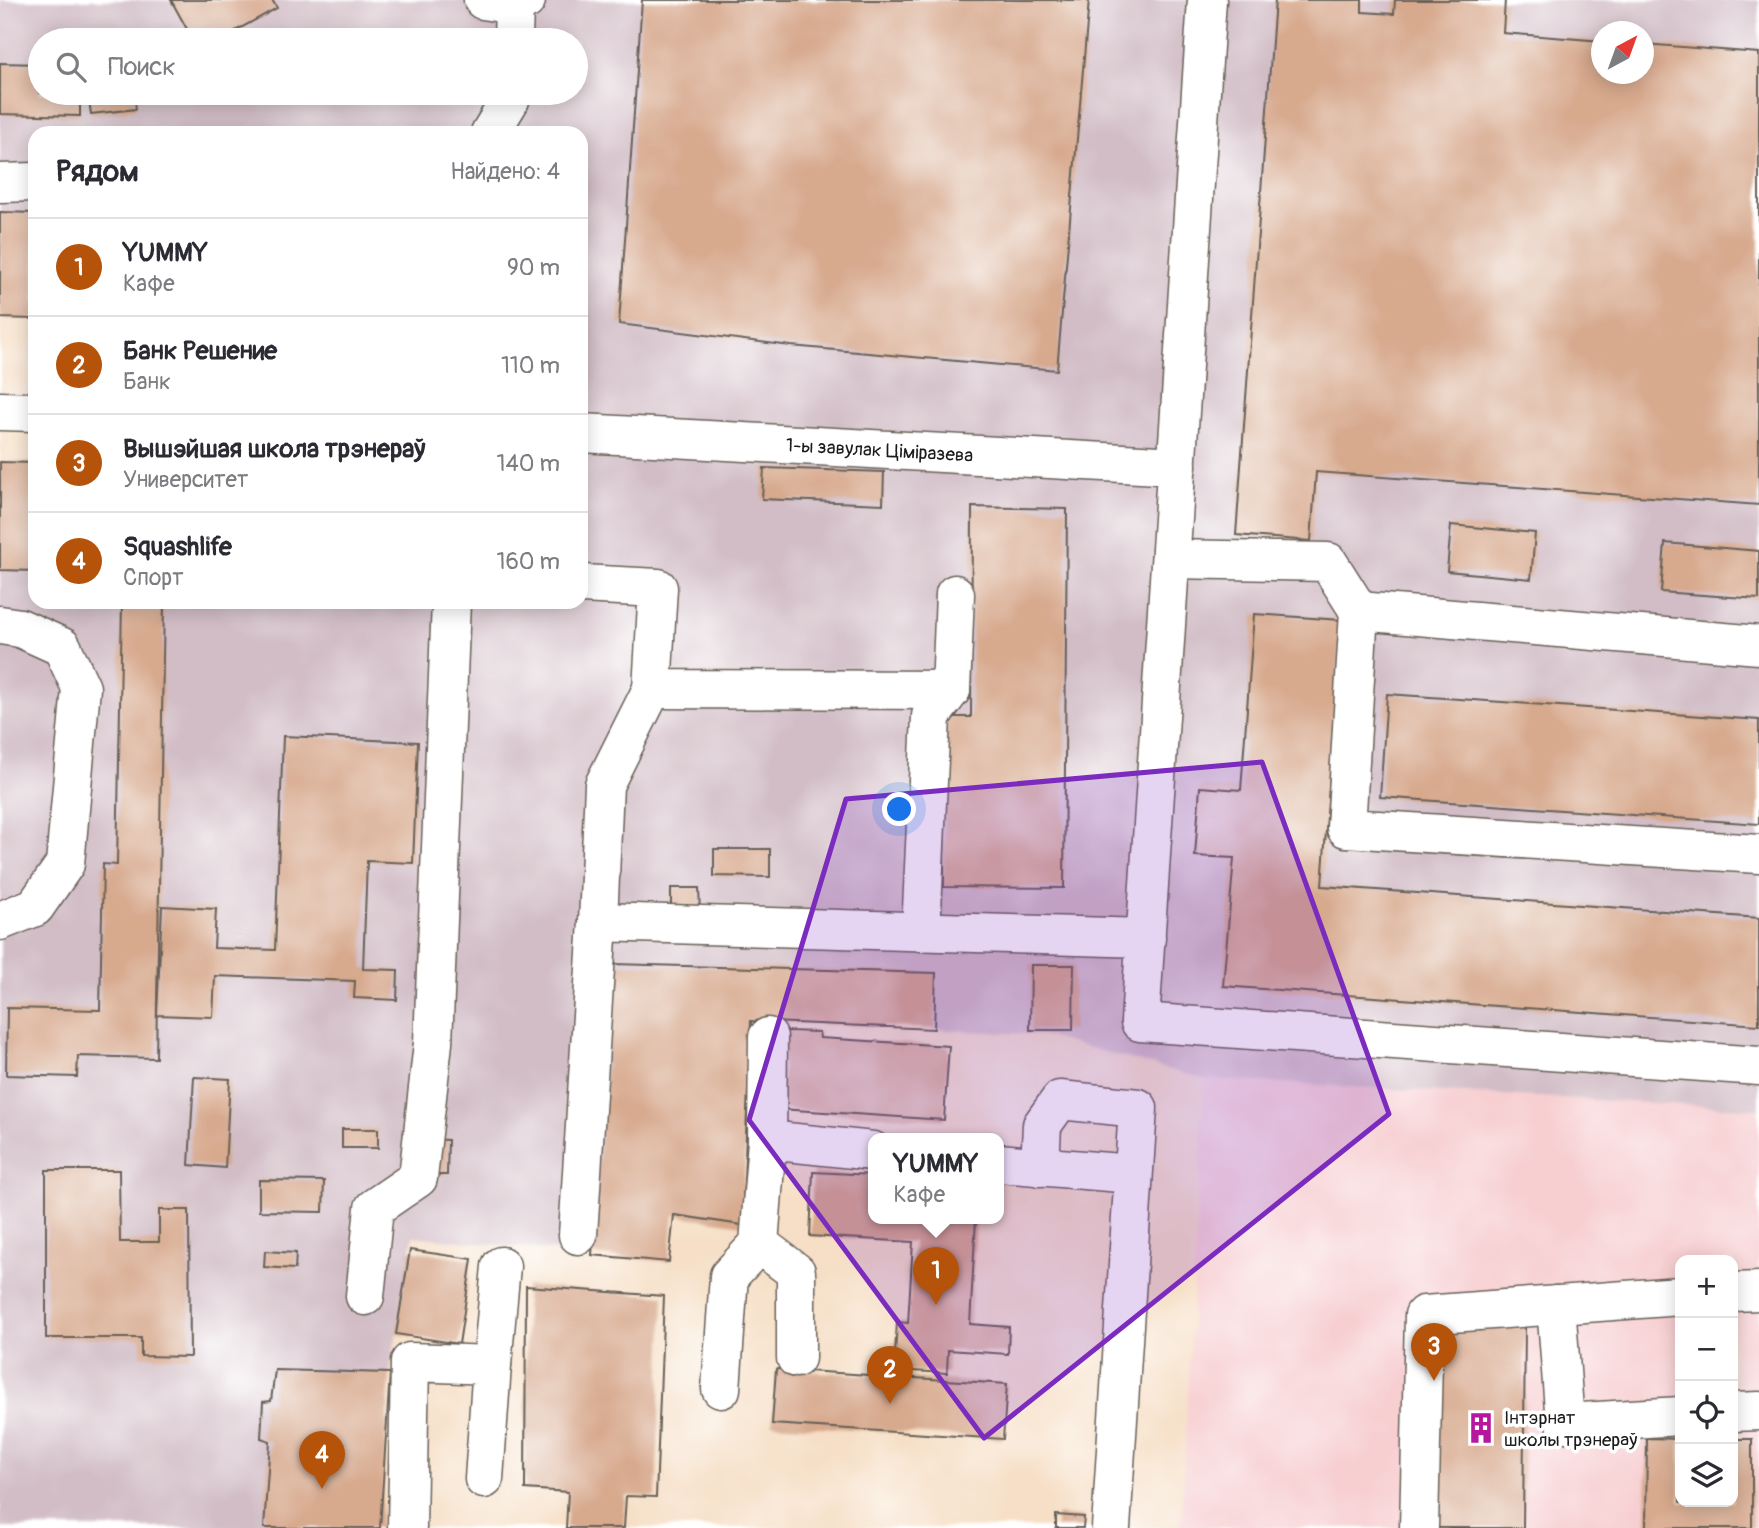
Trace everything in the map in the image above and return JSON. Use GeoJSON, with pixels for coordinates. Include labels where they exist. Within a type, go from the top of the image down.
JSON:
{"type":"FeatureCollection","features":[{"type":"Feature","properties":{"kind":"street"},"geometry":{"type":"LineString","coordinates":[[1207,0],[1140,1022],[1759,1066]]}},
{"type":"Feature","properties":{"kind":"street"},"geometry":{"type":"LineString","coordinates":[[494,126],[507,105]]}},
{"type":"Feature","properties":{"kind":"street"},"geometry":{"type":"LineString","coordinates":[[0,183],[28,183]]}},
{"type":"Feature","properties":{"kind":"street"},"geometry":{"type":"LineString","coordinates":[[0,411],[28,412]]}},
{"type":"Feature","properties":{"kind":"street","name":"1-ы завулак Ціміразева"},"geometry":{"type":"LineString","coordinates":[[588,433],[1177,466]]}},
{"type":"Feature","properties":{"kind":"street"},"geometry":{"type":"LineString","coordinates":[[1171,559],[1328,562],[1359,611],[1346,828],[1759,854]]}},
{"type":"Feature","properties":{"kind":"street"},"geometry":{"type":"LineString","coordinates":[[578,1235],[604,785],[652,689],[658,588],[588,584]]}},
{"type":"Feature","properties":{"kind":"street"},"geometry":{"type":"LineString","coordinates":[[921,932],[932,716],[951,690],[955,594]]}},
{"type":"Feature","properties":{"kind":"street"},"geometry":{"type":"LineString","coordinates":[[365,1296],[374,1208],[418,1178],[433,1043],[451,609]]}},
{"type":"Feature","properties":{"kind":"street"},"geometry":{"type":"LineString","coordinates":[[1359,611],[1759,645]]}},
{"type":"Feature","properties":{"kind":"street"},"geometry":{"type":"LineString","coordinates":[[0,625],[20,628],[62,647],[81,688],[65,864],[35,907],[0,921]]}},
{"type":"Feature","properties":{"kind":"street"},"geometry":{"type":"LineString","coordinates":[[652,689],[951,690]]}},
{"type":"Feature","properties":{"kind":"street"},"geometry":{"type":"LineString","coordinates":[[598,922],[1146,938]]}},
{"type":"Feature","properties":{"kind":"street"},"geometry":{"type":"LineString","coordinates":[[721,1389],[729,1276],[759,1244],[767,1140],[768,1037]]}},
{"type":"Feature","properties":{"kind":"street"},"geometry":{"type":"LineString","coordinates":[[1040,1167],[1042,1125],[1060,1100],[1138,1108],[1111,1528]]}},
{"type":"Feature","properties":{"kind":"street"},"geometry":{"type":"LineString","coordinates":[[767,1140],[868,1150]]}},
{"type":"Feature","properties":{"kind":"street"},"geometry":{"type":"LineString","coordinates":[[1004,1163],[1133,1174]]}},
{"type":"Feature","properties":{"kind":"street"},"geometry":{"type":"LineString","coordinates":[[759,1244],[796,1272],[796,1358]]}},
{"type":"Feature","properties":{"kind":"street"},"geometry":{"type":"LineString","coordinates":[[484,1479],[501,1266]]}},
{"type":"Feature","properties":{"kind":"street"},"geometry":{"type":"LineString","coordinates":[[1738,1292],[1759,1291]]}},
{"type":"Feature","properties":{"kind":"street"},"geometry":{"type":"LineString","coordinates":[[1419,1528],[1424,1315],[1675,1296]]}},
{"type":"Feature","properties":{"kind":"street"},"geometry":{"type":"LineString","coordinates":[[1556,1305],[1565,1423],[1675,1416]]}},
{"type":"Feature","properties":{"kind":"street"},"geometry":{"type":"LineString","coordinates":[[407,1528],[410,1362],[492,1365]]}},
{"type":"Feature","properties":{"kind":"street"},"geometry":{"type":"LineString","coordinates":[[1738,1412],[1759,1411]]}},
{"type":"Feature","properties":{"kind":"highlighted area"},"geometry":{"type":"Polygon","coordinates":[[[1262,762],[1389,1114],[984,1438],[749,1120],[846,799],[1262,762]]]}},
{"type":"Feature","properties":{"kind":"shaded area"},"geometry":{"type":"Polygon","coordinates":[[[0,0],[1759,0],[1759,1109],[1204,1079],[1041,1035],[934,1029],[936,974],[614,965],[592,1255],[413,1236],[390,1373],[380,1528],[0,1528],[0,462],[28,463],[28,609],[588,609],[588,126],[28,126],[28,319],[0,318],[0,0]]]}},
{"type":"Feature","properties":{"kind":"shaded area"},"geometry":{"type":"Polygon","coordinates":[[[1204,1079],[1759,1109],[1759,1528],[1181,1528],[1204,1079]]]}},
{"type":"Feature","properties":{"kind":"building"},"geometry":{"type":"Polygon","coordinates":[[[171,0],[272,0],[277,8],[241,28],[186,28],[171,0]]]}},
{"type":"Feature","properties":{"kind":"building"},"geometry":{"type":"Polygon","coordinates":[[[642,0],[1089,0],[1057,370],[791,346],[619,324],[642,0]]]}},
{"type":"Feature","properties":{"kind":"building"},"geometry":{"type":"Polygon","coordinates":[[[1275,0],[1362,0],[1362,12],[1394,14],[1395,0],[1505,0],[1503,33],[1591,40],[1591,84],[1654,84],[1654,45],[1759,53],[1759,505],[1316,472],[1311,541],[1236,535],[1275,0]]]}},
{"type":"Feature","properties":{"kind":"building"},"geometry":{"type":"Polygon","coordinates":[[[0,63],[28,64],[28,105],[80,105],[80,116],[0,114],[0,63]]]}},
{"type":"Feature","properties":{"kind":"building"},"geometry":{"type":"Polygon","coordinates":[[[90,105],[136,105],[136,109],[91,114],[90,105]]]}},
{"type":"Feature","properties":{"kind":"building"},"geometry":{"type":"Polygon","coordinates":[[[0,212],[28,213],[28,319],[0,318],[0,212]]]}},
{"type":"Feature","properties":{"kind":"building"},"geometry":{"type":"Polygon","coordinates":[[[0,462],[28,463],[28,571],[0,570],[0,462]]]}},
{"type":"Feature","properties":{"kind":"building"},"geometry":{"type":"Polygon","coordinates":[[[764,468],[884,472],[883,504],[762,499],[764,468]]]}},
{"type":"Feature","properties":{"kind":"building"},"geometry":{"type":"Polygon","coordinates":[[[972,507],[1067,509],[1064,888],[944,887],[945,717],[971,717],[972,507]]]}},
{"type":"Feature","properties":{"kind":"building"},"geometry":{"type":"Polygon","coordinates":[[[1451,525],[1535,533],[1531,579],[1447,571],[1451,525]]]}},
{"type":"Feature","properties":{"kind":"building"},"geometry":{"type":"Polygon","coordinates":[[[1665,543],[1759,551],[1759,599],[1661,592],[1665,543]]]}},
{"type":"Feature","properties":{"kind":"building"},"geometry":{"type":"Polygon","coordinates":[[[122,609],[164,609],[156,1058],[78,1056],[77,1077],[6,1075],[7,1008],[100,1010],[103,864],[117,865],[122,609]]]}},
{"type":"Feature","properties":{"kind":"building"},"geometry":{"type":"Polygon","coordinates":[[[1254,614],[1341,620],[1322,886],[1759,918],[1759,1025],[1223,986],[1234,858],[1195,856],[1200,787],[1241,790],[1254,614]]]}},
{"type":"Feature","properties":{"kind":"building"},"geometry":{"type":"Polygon","coordinates":[[[1387,694],[1759,720],[1759,824],[1380,797],[1387,694]]]}},
{"type":"Feature","properties":{"kind":"building"},"geometry":{"type":"Polygon","coordinates":[[[283,736],[418,742],[413,863],[367,861],[363,969],[398,970],[397,1000],[354,998],[355,981],[215,976],[213,1017],[157,1015],[162,906],[216,909],[214,948],[275,950],[283,736]]]}},
{"type":"Feature","properties":{"kind":"building"},"geometry":{"type":"Polygon","coordinates":[[[714,849],[770,849],[770,877],[714,876],[714,849]]]}},
{"type":"Feature","properties":{"kind":"building"},"geometry":{"type":"Polygon","coordinates":[[[671,888],[699,888],[700,914],[671,914],[671,888]]]}},
{"type":"Feature","properties":{"kind":"building"},"geometry":{"type":"Polygon","coordinates":[[[614,964],[936,973],[934,1029],[751,1021],[742,1225],[674,1215],[669,1262],[592,1255],[614,964]]]}},
{"type":"Feature","properties":{"kind":"building"},"geometry":{"type":"Polygon","coordinates":[[[1031,965],[1074,965],[1073,1030],[1030,1030],[1031,965]]]}},
{"type":"Feature","properties":{"kind":"building"},"geometry":{"type":"Polygon","coordinates":[[[785,1031],[819,1032],[820,1038],[949,1046],[944,1120],[780,1109],[785,1031]]]}},
{"type":"Feature","properties":{"kind":"building"},"geometry":{"type":"Polygon","coordinates":[[[194,1077],[230,1079],[225,1168],[189,1165],[194,1077]]]}},
{"type":"Feature","properties":{"kind":"building"},"geometry":{"type":"Polygon","coordinates":[[[342,1129],[378,1129],[378,1148],[342,1148],[342,1129]]]}},
{"type":"Feature","properties":{"kind":"building"},"geometry":{"type":"Polygon","coordinates":[[[427,1139],[448,1140],[447,1175],[426,1175],[427,1139]]]}},
{"type":"Feature","properties":{"kind":"building"},"geometry":{"type":"Polygon","coordinates":[[[46,1170],[119,1170],[120,1242],[159,1242],[159,1210],[189,1210],[190,1357],[141,1356],[141,1338],[46,1338],[46,1170]]]}},
{"type":"Feature","properties":{"kind":"building"},"geometry":{"type":"Polygon","coordinates":[[[813,1172],[868,1175],[868,1224],[976,1224],[970,1324],[1009,1327],[1008,1354],[948,1350],[947,1373],[894,1370],[897,1322],[908,1323],[913,1242],[810,1236],[813,1172]]]}},
{"type":"Feature","properties":{"kind":"building"},"geometry":{"type":"Polygon","coordinates":[[[259,1180],[324,1181],[323,1212],[259,1211],[259,1180]]]}},
{"type":"Feature","properties":{"kind":"building"},"geometry":{"type":"Polygon","coordinates":[[[410,1250],[472,1259],[459,1344],[396,1334],[410,1250]]]}},
{"type":"Feature","properties":{"kind":"building"},"geometry":{"type":"Polygon","coordinates":[[[265,1251],[296,1253],[295,1269],[264,1267],[265,1251]]]}},
{"type":"Feature","properties":{"kind":"building"},"geometry":{"type":"Polygon","coordinates":[[[526,1286],[664,1296],[656,1497],[626,1496],[624,1528],[566,1528],[568,1492],[525,1489],[526,1286]]]}},
{"type":"Feature","properties":{"kind":"building","name":"Інтэрнат школы трэнераў"},"geometry":{"type":"Polygon","coordinates":[[[1438,1326],[1525,1327],[1523,1528],[1437,1528],[1438,1326]]]}},
{"type":"Feature","properties":{"kind":"building"},"geometry":{"type":"Polygon","coordinates":[[[776,1369],[1007,1384],[1003,1439],[772,1424],[776,1369]]]}},
{"type":"Feature","properties":{"kind":"building"},"geometry":{"type":"Polygon","coordinates":[[[275,1370],[390,1373],[380,1528],[264,1528],[270,1441],[261,1438],[263,1402],[271,1401],[275,1370]]]}},
{"type":"Feature","properties":{"kind":"building"},"geometry":{"type":"Polygon","coordinates":[[[1647,1438],[1675,1439],[1675,1507],[1738,1507],[1738,1439],[1752,1439],[1752,1528],[1646,1528],[1647,1438]]]}},
{"type":"Feature","properties":{"kind":"building"},"geometry":{"type":"Polygon","coordinates":[[[1056,1515],[1084,1517],[1083,1528],[1056,1528],[1056,1515]]]}},
{"type":"Feature","properties":{"kind":"place","name":"YUMMY"},"geometry":{"type":"Point","coordinates":[936,1305]}},
{"type":"Feature","properties":{"kind":"place","name":"Вышэйшая школа трэнераў"},"geometry":{"type":"Point","coordinates":[1434,1381]}},
{"type":"Feature","properties":{"kind":"place","name":"Банк Решение"},"geometry":{"type":"Point","coordinates":[890,1404]}},
{"type":"Feature","properties":{"kind":"place","name":"Інтэрнат школы трэнераў"},"geometry":{"type":"Point","coordinates":[1481,1428]}},
{"type":"Feature","properties":{"kind":"place","name":"Squashlife"},"geometry":{"type":"Point","coordinates":[322,1489]}}]}
